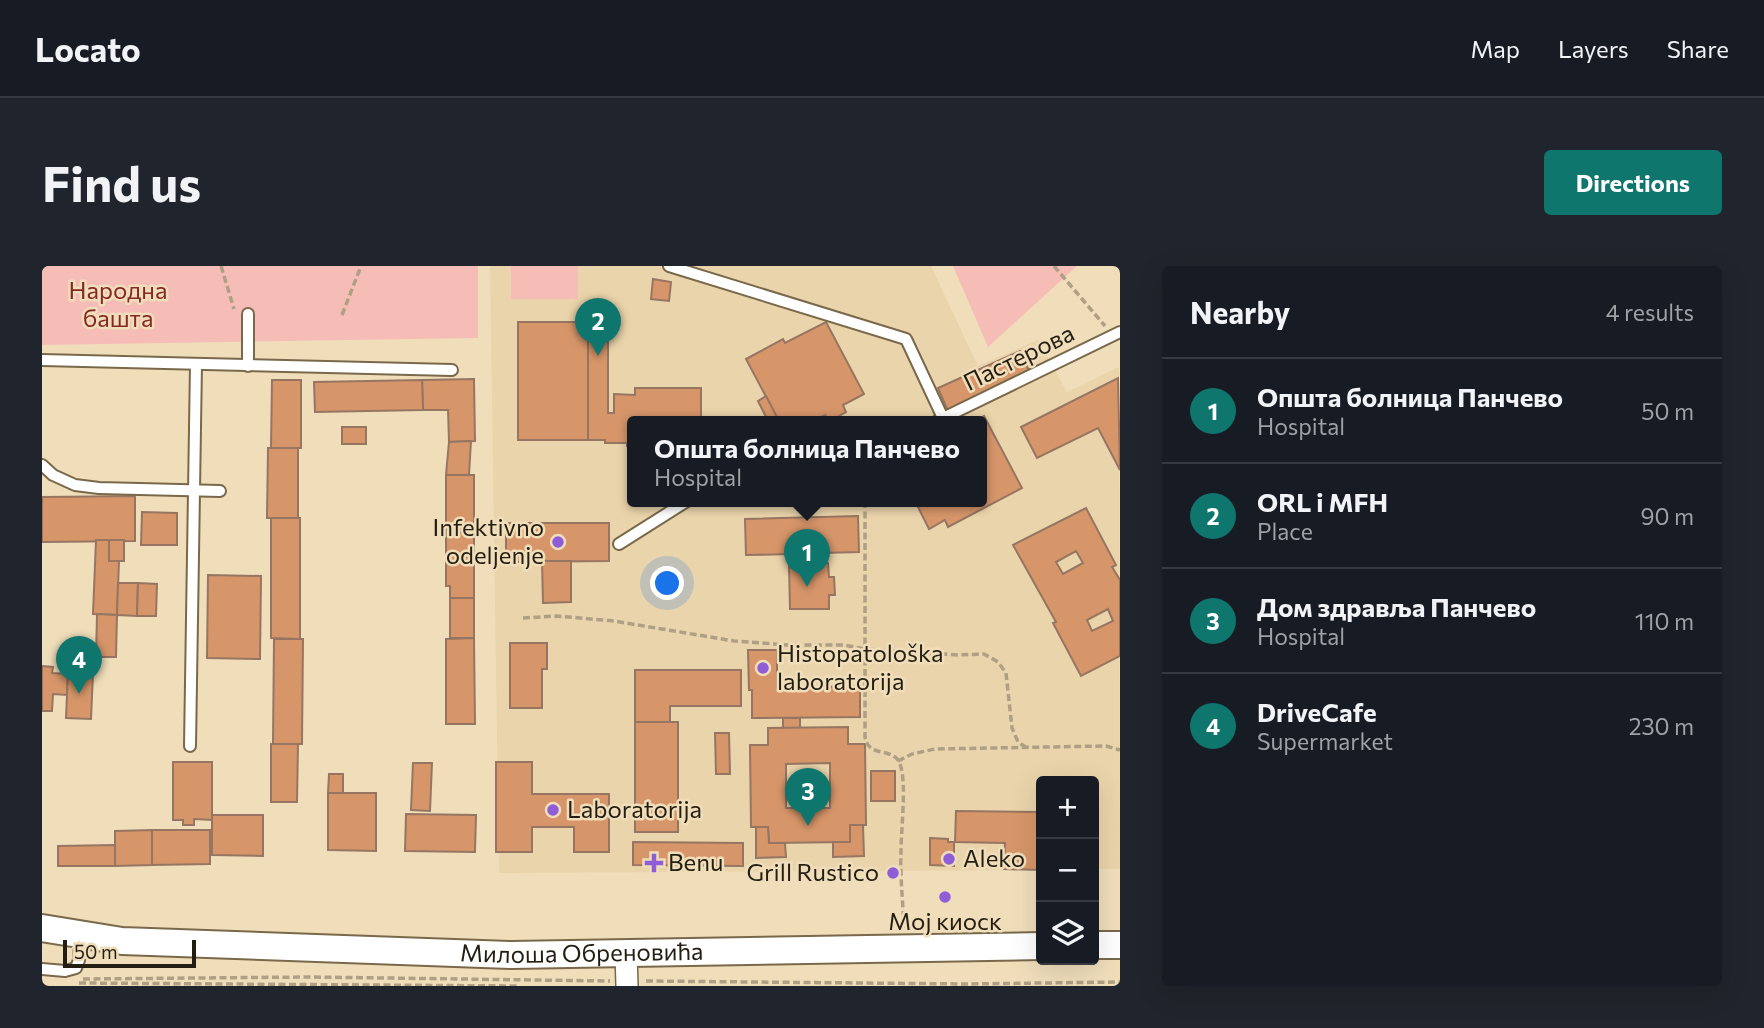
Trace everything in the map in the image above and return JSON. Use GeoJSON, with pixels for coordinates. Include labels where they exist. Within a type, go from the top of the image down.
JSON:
{"type":"FeatureCollection","features":[{"type":"Feature","properties":{"kind":"street"},"geometry":{"type":"LineString","coordinates":[[42,915],[58,919],[85,940]]}},
{"type":"Feature","properties":{"kind":"street"},"geometry":{"type":"LineString","coordinates":[[42,928],[85,940]]}},
{"type":"Feature","properties":{"kind":"street","name":"Милоша Обреновића"},"geometry":{"type":"LineString","coordinates":[[85,940],[511,955],[1036,946]]}},
{"type":"Feature","properties":{"kind":"street"},"geometry":{"type":"LineString","coordinates":[[42,946],[85,940]]}},
{"type":"Feature","properties":{"kind":"street"},"geometry":{"type":"LineString","coordinates":[[1099,945],[1120,945]]}},
{"type":"Feature","properties":{"kind":"street"},"geometry":{"type":"LineString","coordinates":[[626,953],[627,984]]}},
{"type":"Feature","properties":{"kind":"lane"},"geometry":{"type":"LineString","coordinates":[[669,266],[906,339],[939,416]]}},
{"type":"Feature","properties":{"kind":"lane"},"geometry":{"type":"LineString","coordinates":[[248,314],[248,366]]}},
{"type":"Feature","properties":{"kind":"lane","name":"Пастерова"},"geometry":{"type":"LineString","coordinates":[[946,416],[1116,333]]}},
{"type":"Feature","properties":{"kind":"lane"},"geometry":{"type":"LineString","coordinates":[[42,360],[452,370]]}},
{"type":"Feature","properties":{"kind":"lane"},"geometry":{"type":"LineString","coordinates":[[190,746],[196,365]]}},
{"type":"Feature","properties":{"kind":"lane"},"geometry":{"type":"LineString","coordinates":[[42,465],[53,475],[75,485],[220,491]]}},
{"type":"Feature","properties":{"kind":"lane"},"geometry":{"type":"LineString","coordinates":[[619,544],[678,507]]}},
{"type":"Feature","properties":{"kind":"lane"},"geometry":{"type":"LineString","coordinates":[[42,969],[65,971],[76,968],[85,940]]}},
{"type":"Feature","properties":{"kind":"path"},"geometry":{"type":"LineString","coordinates":[[221,266],[235,314]]}},
{"type":"Feature","properties":{"kind":"path"},"geometry":{"type":"LineString","coordinates":[[342,315],[361,266]]}},
{"type":"Feature","properties":{"kind":"path"},"geometry":{"type":"LineString","coordinates":[[1055,266],[1116,333]]}},
{"type":"Feature","properties":{"kind":"path"},"geometry":{"type":"LineString","coordinates":[[865,507],[865,742],[874,751],[892,755],[898,761],[902,780],[901,855],[905,948]]}},
{"type":"Feature","properties":{"kind":"path"},"geometry":{"type":"LineString","coordinates":[[523,618],[557,616],[614,621],[734,641],[844,645],[865,649],[958,655],[984,654],[998,662],[1006,673],[1012,728],[1018,742],[1027,748]]}},
{"type":"Feature","properties":{"kind":"path"},"geometry":{"type":"LineString","coordinates":[[898,761],[912,754],[935,749],[1106,746],[1120,750]]}},
{"type":"Feature","properties":{"kind":"path"},"geometry":{"type":"LineString","coordinates":[[520,986],[69,981],[311,977],[627,984],[1120,982]]}},
{"type":"Feature","properties":{"kind":"shaded area"},"geometry":{"type":"Polygon","coordinates":[[[490,266],[931,266],[978,366],[1038,340],[1067,392],[1119,367],[1120,869],[1099,869],[1099,776],[1036,776],[1036,870],[499,873],[490,266]]]}},
{"type":"Feature","properties":{"kind":"green space","name":"Народна башта"},"geometry":{"type":"Polygon","coordinates":[[[42,266],[478,266],[478,338],[42,345],[42,266]]]}},
{"type":"Feature","properties":{"kind":"green space"},"geometry":{"type":"Polygon","coordinates":[[[511,266],[578,266],[578,299],[511,299],[511,266]]]}},
{"type":"Feature","properties":{"kind":"green space"},"geometry":{"type":"Polygon","coordinates":[[[953,266],[1077,266],[988,347],[953,266]]]}},
{"type":"Feature","properties":{"kind":"building"},"geometry":{"type":"Polygon","coordinates":[[[653,279],[671,282],[669,301],[651,299],[653,279]]]}},
{"type":"Feature","properties":{"kind":"building"},"geometry":{"type":"Polygon","coordinates":[[[518,322],[588,322],[588,440],[518,440],[518,322]]]}},
{"type":"Feature","properties":{"kind":"building"},"geometry":{"type":"Polygon","coordinates":[[[826,322],[864,394],[843,405],[846,412],[839,416],[776,416],[746,359],[783,339],[785,343],[826,322]]]}},
{"type":"Feature","properties":{"kind":"building"},"geometry":{"type":"Polygon","coordinates":[[[588,324],[608,324],[608,413],[614,413],[614,394],[635,395],[635,388],[701,388],[701,416],[627,416],[627,443],[588,440],[588,324]]]}},
{"type":"Feature","properties":{"kind":"building"},"geometry":{"type":"Polygon","coordinates":[[[1020,351],[1030,373],[948,411],[938,388],[1020,351]]]}},
{"type":"Feature","properties":{"kind":"building"},"geometry":{"type":"Polygon","coordinates":[[[1118,378],[1120,470],[1098,428],[1037,458],[1021,427],[1118,378]]]}},
{"type":"Feature","properties":{"kind":"building"},"geometry":{"type":"Polygon","coordinates":[[[474,379],[475,441],[449,442],[448,410],[423,410],[422,380],[474,379]]]}},
{"type":"Feature","properties":{"kind":"building"},"geometry":{"type":"Polygon","coordinates":[[[272,380],[301,380],[301,448],[271,448],[272,380]]]}},
{"type":"Feature","properties":{"kind":"building"},"geometry":{"type":"Polygon","coordinates":[[[422,380],[423,410],[315,412],[314,382],[422,380]]]}},
{"type":"Feature","properties":{"kind":"building"},"geometry":{"type":"Polygon","coordinates":[[[766,396],[776,416],[766,416],[758,401],[766,396]]]}},
{"type":"Feature","properties":{"kind":"building"},"geometry":{"type":"Polygon","coordinates":[[[987,422],[1022,488],[987,506],[987,422]]]}},
{"type":"Feature","properties":{"kind":"building"},"geometry":{"type":"Polygon","coordinates":[[[342,427],[366,427],[366,444],[342,444],[342,427]]]}},
{"type":"Feature","properties":{"kind":"building"},"geometry":{"type":"Polygon","coordinates":[[[471,441],[469,475],[446,475],[449,442],[471,441]]]}},
{"type":"Feature","properties":{"kind":"building"},"geometry":{"type":"Polygon","coordinates":[[[268,448],[298,448],[298,518],[267,518],[268,448]]]}},
{"type":"Feature","properties":{"kind":"building"},"geometry":{"type":"Polygon","coordinates":[[[446,475],[474,475],[474,533],[446,533],[446,475]]]}},
{"type":"Feature","properties":{"kind":"building"},"geometry":{"type":"Polygon","coordinates":[[[135,496],[135,541],[42,542],[42,497],[135,496]]]}},
{"type":"Feature","properties":{"kind":"building"},"geometry":{"type":"Polygon","coordinates":[[[918,507],[986,507],[948,527],[945,520],[929,529],[918,507]]]}},
{"type":"Feature","properties":{"kind":"building"},"geometry":{"type":"Polygon","coordinates":[[[1086,508],[1116,565],[1112,567],[1120,580],[1120,656],[1081,676],[1053,623],[1056,622],[1013,545],[1086,508]],[[1076,551],[1056,562],[1063,574],[1083,563],[1076,551]],[[1108,609],[1087,620],[1092,631],[1113,621],[1108,609]]]}},
{"type":"Feature","properties":{"kind":"building"},"geometry":{"type":"Polygon","coordinates":[[[142,512],[177,513],[177,545],[141,545],[142,512]]]}},
{"type":"Feature","properties":{"kind":"building"},"geometry":{"type":"Polygon","coordinates":[[[858,516],[859,552],[821,553],[821,548],[794,549],[794,554],[746,555],[745,519],[858,516]]]}},
{"type":"Feature","properties":{"kind":"building"},"geometry":{"type":"Polygon","coordinates":[[[271,518],[300,518],[300,639],[271,638],[271,518]]]}},
{"type":"Feature","properties":{"kind":"building","name":"Infektivno odeljenje"},"geometry":{"type":"Polygon","coordinates":[[[506,523],[609,523],[609,561],[506,562],[506,523]]]}},
{"type":"Feature","properties":{"kind":"building"},"geometry":{"type":"Polygon","coordinates":[[[446,533],[474,533],[474,598],[450,598],[450,586],[446,586],[446,533]]]}},
{"type":"Feature","properties":{"kind":"building"},"geometry":{"type":"Polygon","coordinates":[[[96,540],[109,540],[109,561],[119,561],[117,615],[93,614],[96,540]]]}},
{"type":"Feature","properties":{"kind":"building"},"geometry":{"type":"Polygon","coordinates":[[[109,540],[124,540],[124,561],[109,561],[109,540]]]}},
{"type":"Feature","properties":{"kind":"building"},"geometry":{"type":"Polygon","coordinates":[[[542,561],[571,561],[571,602],[543,603],[542,561]]]}},
{"type":"Feature","properties":{"kind":"building"},"geometry":{"type":"Polygon","coordinates":[[[828,563],[829,577],[834,577],[835,595],[829,595],[829,609],[790,609],[789,564],[828,563]]]}},
{"type":"Feature","properties":{"kind":"building"},"geometry":{"type":"Polygon","coordinates":[[[208,575],[261,576],[260,659],[207,658],[208,575]]]}},
{"type":"Feature","properties":{"kind":"building"},"geometry":{"type":"Polygon","coordinates":[[[118,583],[138,583],[137,616],[117,615],[118,583]]]}},
{"type":"Feature","properties":{"kind":"building"},"geometry":{"type":"Polygon","coordinates":[[[138,583],[157,584],[156,616],[137,616],[138,583]]]}},
{"type":"Feature","properties":{"kind":"building"},"geometry":{"type":"Polygon","coordinates":[[[450,598],[474,598],[474,638],[450,638],[450,598]]]}},
{"type":"Feature","properties":{"kind":"building"},"geometry":{"type":"Polygon","coordinates":[[[97,614],[117,615],[116,657],[96,657],[97,614]]]}},
{"type":"Feature","properties":{"kind":"building"},"geometry":{"type":"Polygon","coordinates":[[[474,638],[475,724],[446,724],[446,639],[474,638]]]}},
{"type":"Feature","properties":{"kind":"building"},"geometry":{"type":"Polygon","coordinates":[[[274,639],[303,639],[302,744],[273,744],[274,639]]]}},
{"type":"Feature","properties":{"kind":"building"},"geometry":{"type":"Polygon","coordinates":[[[510,643],[547,643],[547,669],[542,669],[542,708],[510,708],[510,643]]]}},
{"type":"Feature","properties":{"kind":"building","name":"Histopatološka laboratorija"},"geometry":{"type":"Polygon","coordinates":[[[748,650],[777,650],[777,688],[860,686],[860,717],[752,718],[748,650]]]}},
{"type":"Feature","properties":{"kind":"building"},"geometry":{"type":"Polygon","coordinates":[[[42,666],[53,667],[52,673],[68,674],[67,695],[53,694],[52,711],[42,711],[42,666]]]}},
{"type":"Feature","properties":{"kind":"building"},"geometry":{"type":"Polygon","coordinates":[[[635,670],[741,670],[741,706],[670,706],[670,722],[635,722],[635,670]]]}},
{"type":"Feature","properties":{"kind":"building"},"geometry":{"type":"Polygon","coordinates":[[[68,672],[93,673],[91,719],[66,718],[68,672]]]}},
{"type":"Feature","properties":{"kind":"building"},"geometry":{"type":"Polygon","coordinates":[[[783,718],[800,718],[800,728],[783,728],[783,718]]]}},
{"type":"Feature","properties":{"kind":"building"},"geometry":{"type":"Polygon","coordinates":[[[635,722],[678,722],[678,832],[635,832],[635,722]]]}},
{"type":"Feature","properties":{"kind":"building"},"geometry":{"type":"Polygon","coordinates":[[[848,727],[848,744],[865,744],[866,825],[850,825],[850,842],[769,843],[768,827],[751,827],[750,745],[768,745],[768,728],[848,727]],[[830,763],[786,764],[786,808],[830,808],[830,763]]]}},
{"type":"Feature","properties":{"kind":"building"},"geometry":{"type":"Polygon","coordinates":[[[715,733],[729,733],[730,774],[716,774],[715,733]]]}},
{"type":"Feature","properties":{"kind":"building"},"geometry":{"type":"Polygon","coordinates":[[[271,744],[298,744],[297,802],[271,802],[271,744]]]}},
{"type":"Feature","properties":{"kind":"building"},"geometry":{"type":"Polygon","coordinates":[[[173,762],[212,762],[212,820],[194,819],[194,825],[183,825],[183,820],[173,820],[173,762]]]}},
{"type":"Feature","properties":{"kind":"building","name":"Laboratorija"},"geometry":{"type":"Polygon","coordinates":[[[496,762],[532,762],[532,794],[609,794],[609,852],[574,852],[574,827],[532,827],[532,852],[496,852],[496,762]]]}},
{"type":"Feature","properties":{"kind":"building"},"geometry":{"type":"Polygon","coordinates":[[[413,763],[432,763],[430,811],[411,810],[413,763]]]}},
{"type":"Feature","properties":{"kind":"building"},"geometry":{"type":"Polygon","coordinates":[[[871,771],[895,771],[895,801],[871,801],[871,771]]]}},
{"type":"Feature","properties":{"kind":"building"},"geometry":{"type":"Polygon","coordinates":[[[329,774],[343,774],[343,793],[328,793],[329,774]]]}},
{"type":"Feature","properties":{"kind":"building"},"geometry":{"type":"Polygon","coordinates":[[[328,793],[376,793],[376,851],[328,850],[328,793]]]}},
{"type":"Feature","properties":{"kind":"building"},"geometry":{"type":"Polygon","coordinates":[[[956,811],[1036,812],[1036,870],[1004,869],[1005,843],[955,842],[956,811]]]}},
{"type":"Feature","properties":{"kind":"building"},"geometry":{"type":"Polygon","coordinates":[[[406,814],[476,815],[475,852],[405,851],[406,814]]]}},
{"type":"Feature","properties":{"kind":"building"},"geometry":{"type":"Polygon","coordinates":[[[212,815],[263,815],[263,856],[212,855],[212,815]]]}},
{"type":"Feature","properties":{"kind":"building"},"geometry":{"type":"Polygon","coordinates":[[[850,825],[863,825],[864,856],[833,857],[833,842],[850,842],[850,825]]]}},
{"type":"Feature","properties":{"kind":"building"},"geometry":{"type":"Polygon","coordinates":[[[756,827],[768,827],[769,843],[785,843],[786,857],[756,858],[756,827]]]}},
{"type":"Feature","properties":{"kind":"building"},"geometry":{"type":"Polygon","coordinates":[[[152,830],[152,865],[115,866],[115,831],[152,830]]]}},
{"type":"Feature","properties":{"kind":"building"},"geometry":{"type":"Polygon","coordinates":[[[152,830],[210,830],[210,864],[152,865],[152,830]]]}},
{"type":"Feature","properties":{"kind":"building"},"geometry":{"type":"Polygon","coordinates":[[[930,838],[954,842],[954,866],[930,865],[930,838]]]}},
{"type":"Feature","properties":{"kind":"building"},"geometry":{"type":"Polygon","coordinates":[[[633,842],[743,843],[743,866],[633,865],[633,842]]]}},
{"type":"Feature","properties":{"kind":"building"},"geometry":{"type":"Polygon","coordinates":[[[115,845],[115,866],[58,866],[58,846],[115,845]]]}},
{"type":"Feature","properties":{"kind":"place","name":"ORL i MFH"},"geometry":{"type":"Point","coordinates":[598,356]}},
{"type":"Feature","properties":{"kind":"place","name":"Infektivno odeljenje"},"geometry":{"type":"Point","coordinates":[558,542]}},
{"type":"Feature","properties":{"kind":"place","name":"Општа болница Панчево"},"geometry":{"type":"Point","coordinates":[807,587]}},
{"type":"Feature","properties":{"kind":"place","name":"Histopatološka laboratorija"},"geometry":{"type":"Point","coordinates":[763,668]}},
{"type":"Feature","properties":{"kind":"place","name":"DriveCafe"},"geometry":{"type":"Point","coordinates":[79,694]}},
{"type":"Feature","properties":{"kind":"place","name":"Laboratorija"},"geometry":{"type":"Point","coordinates":[553,810]}},
{"type":"Feature","properties":{"kind":"place","name":"Дом здравља Панчево"},"geometry":{"type":"Point","coordinates":[808,826]}},
{"type":"Feature","properties":{"kind":"place","name":"Aleko"},"geometry":{"type":"Point","coordinates":[949,859]}},
{"type":"Feature","properties":{"kind":"place","name":"Benu"},"geometry":{"type":"Point","coordinates":[654,863]}},
{"type":"Feature","properties":{"kind":"place","name":"Grill Rustico"},"geometry":{"type":"Point","coordinates":[893,873]}},
{"type":"Feature","properties":{"kind":"place","name":"Мој киоск"},"geometry":{"type":"Point","coordinates":[945,897]}}]}
